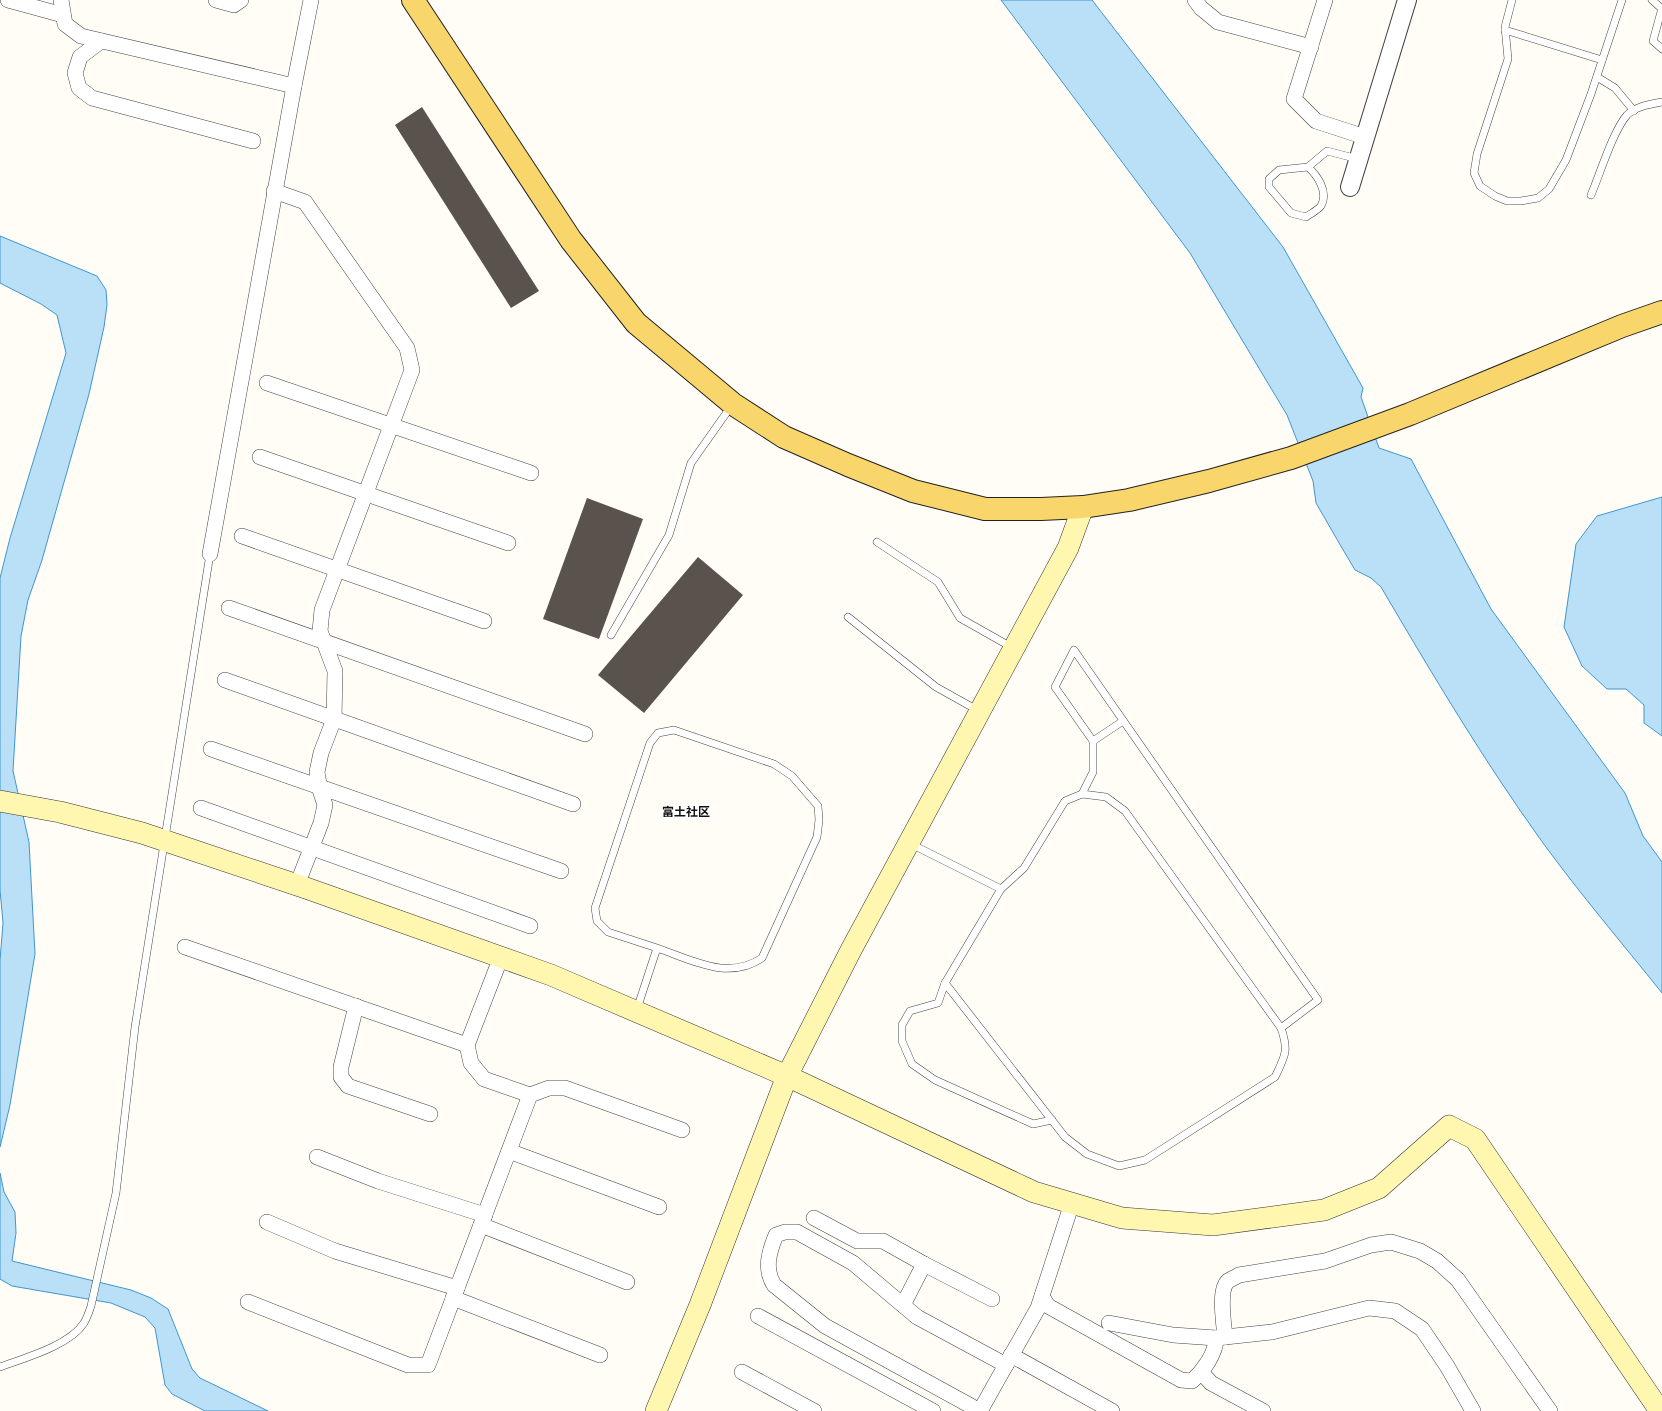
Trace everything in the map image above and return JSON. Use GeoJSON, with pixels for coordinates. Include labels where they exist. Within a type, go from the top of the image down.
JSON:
{"type":"FeatureCollection","features":[{"type":"Feature","properties":{"kind":"main road"},"geometry":{"type":"LineString","coordinates":[[413,0],[571,240],[636,323],[733,404],[784,437],[913,491],[985,508],[1084,507],[1129,500],[1209,481],[1291,458],[1410,414],[1622,326],[1662,312]]}},
{"type":"Feature","properties":{"kind":"main road"},"geometry":{"type":"LineString","coordinates":[[656,1411],[700,1305],[787,1076],[851,950],[1068,548],[1084,507]]}},
{"type":"Feature","properties":{"kind":"main road"},"geometry":{"type":"LineString","coordinates":[[0,801],[104,823],[165,840],[551,975],[787,1076],[1034,1192],[1122,1218],[1213,1225],[1324,1210],[1379,1188],[1449,1126],[1475,1139],[1660,1411]]}},
{"type":"Feature","properties":{"kind":"street"},"geometry":{"type":"LineString","coordinates":[[8,0],[63,15]]}},
{"type":"Feature","properties":{"kind":"street"},"geometry":{"type":"LineString","coordinates":[[61,0],[66,24],[81,36],[294,86]]}},
{"type":"Feature","properties":{"kind":"street"},"geometry":{"type":"LineString","coordinates":[[216,0],[234,5],[241,0]]}},
{"type":"Feature","properties":{"kind":"street"},"geometry":{"type":"LineString","coordinates":[[210,554],[274,191],[311,0]]}},
{"type":"Feature","properties":{"kind":"street"},"geometry":{"type":"LineString","coordinates":[[1195,0],[1201,8],[1218,22],[1311,47]]}},
{"type":"Feature","properties":{"kind":"street"},"geometry":{"type":"LineString","coordinates":[[1326,0],[1294,98],[1316,122],[1365,138]]}},
{"type":"Feature","properties":{"kind":"street"},"geometry":{"type":"LineString","coordinates":[[1350,187],[1407,0]]}},
{"type":"Feature","properties":{"kind":"street"},"geometry":{"type":"LineString","coordinates":[[101,41],[80,58],[75,73],[79,88],[92,98],[253,141]]}},
{"type":"Feature","properties":{"kind":"street"},"geometry":{"type":"LineString","coordinates":[[274,191],[305,202],[408,348],[412,370],[322,610],[320,631],[335,671],[334,719],[321,753],[317,772],[319,787],[326,805],[322,823],[297,885]]}},
{"type":"Feature","properties":{"kind":"street"},"geometry":{"type":"LineString","coordinates":[[267,383],[532,474]]}},
{"type":"Feature","properties":{"kind":"street"},"geometry":{"type":"LineString","coordinates":[[260,457],[508,543]]}},
{"type":"Feature","properties":{"kind":"street"},"geometry":{"type":"LineString","coordinates":[[242,536],[484,621]]}},
{"type":"Feature","properties":{"kind":"street"},"geometry":{"type":"LineString","coordinates":[[229,608],[585,734]]}},
{"type":"Feature","properties":{"kind":"street"},"geometry":{"type":"LineString","coordinates":[[225,680],[573,804]]}},
{"type":"Feature","properties":{"kind":"street"},"geometry":{"type":"LineString","coordinates":[[210,749],[561,871]]}},
{"type":"Feature","properties":{"kind":"street"},"geometry":{"type":"LineString","coordinates":[[201,808],[530,926]]}},
{"type":"Feature","properties":{"kind":"street"},"geometry":{"type":"LineString","coordinates":[[185,947],[467,1045]]}},
{"type":"Feature","properties":{"kind":"street"},"geometry":{"type":"LineString","coordinates":[[501,957],[467,1045],[471,1063],[484,1079],[530,1095],[549,1088],[565,1088],[682,1130]]}},
{"type":"Feature","properties":{"kind":"street"},"geometry":{"type":"LineString","coordinates":[[356,1006],[341,1068],[341,1078],[348,1086],[430,1114]]}},
{"type":"Feature","properties":{"kind":"street"},"geometry":{"type":"LineString","coordinates":[[248,1302],[408,1365],[428,1365],[530,1095]]}},
{"type":"Feature","properties":{"kind":"street"},"geometry":{"type":"LineString","coordinates":[[509,1151],[659,1206]]}},
{"type":"Feature","properties":{"kind":"street"},"geometry":{"type":"LineString","coordinates":[[317,1157],[483,1220],[627,1282]]}},
{"type":"Feature","properties":{"kind":"street"},"geometry":{"type":"LineString","coordinates":[[980,1411],[1038,1308],[1072,1203]]}},
{"type":"Feature","properties":{"kind":"street"},"geometry":{"type":"LineString","coordinates":[[814,1218],[857,1241],[883,1241],[992,1299]]}},
{"type":"Feature","properties":{"kind":"street"},"geometry":{"type":"LineString","coordinates":[[267,1222],[335,1251],[455,1293],[600,1355]]}},
{"type":"Feature","properties":{"kind":"street"},"geometry":{"type":"LineString","coordinates":[[977,1411],[971,1406],[825,1326],[774,1285],[769,1277],[768,1265],[776,1235],[785,1232],[797,1232],[852,1263],[917,1317],[1009,1360],[1112,1411]]}},
{"type":"Feature","properties":{"kind":"street"},"geometry":{"type":"LineString","coordinates":[[1042,1296],[1048,1306],[1181,1380],[1192,1381],[1201,1372],[1220,1338],[1223,1290],[1227,1282],[1239,1275],[1325,1261],[1371,1244],[1391,1242],[1420,1251],[1437,1261],[1458,1280],[1550,1411]]}},
{"type":"Feature","properties":{"kind":"street"},"geometry":{"type":"LineString","coordinates":[[903,1305],[924,1264]]}},
{"type":"Feature","properties":{"kind":"street"},"geometry":{"type":"LineString","coordinates":[[1109,1323],[1173,1335],[1220,1338],[1272,1332],[1369,1308],[1395,1311],[1422,1329],[1447,1366],[1473,1411]]}},
{"type":"Feature","properties":{"kind":"street"},"geometry":{"type":"LineString","coordinates":[[758,1316],[933,1411]]}},
{"type":"Feature","properties":{"kind":"street"},"geometry":{"type":"LineString","coordinates":[[742,1372],[814,1411]]}},
{"type":"Feature","properties":{"kind":"street"},"geometry":{"type":"LineString","coordinates":[[1201,1372],[1211,1383],[1263,1411]]}},
{"type":"Feature","properties":{"kind":"lane"},"geometry":{"type":"LineString","coordinates":[[1512,0],[1505,30],[1508,59],[1476,154],[1474,173],[1480,186],[1494,196],[1507,201],[1521,201],[1538,198],[1549,189],[1566,160],[1597,77],[1622,0]]}},
{"type":"Feature","properties":{"kind":"lane"},"geometry":{"type":"LineString","coordinates":[[1652,0],[1662,8],[1653,41],[1662,48]]}},
{"type":"Feature","properties":{"kind":"lane"},"geometry":{"type":"LineString","coordinates":[[1505,30],[1602,60]]}},
{"type":"Feature","properties":{"kind":"lane"},"geometry":{"type":"LineString","coordinates":[[1597,77],[1615,88],[1634,111]]}},
{"type":"Feature","properties":{"kind":"lane"},"geometry":{"type":"LineString","coordinates":[[1591,196],[1616,134],[1628,115],[1638,108],[1662,102]]}},
{"type":"Feature","properties":{"kind":"lane"},"geometry":{"type":"LineString","coordinates":[[1308,166],[1318,176],[1324,196],[1321,206],[1306,217],[1291,213],[1269,187],[1269,179],[1279,170],[1308,166],[1326,151],[1358,159]]}},
{"type":"Feature","properties":{"kind":"lane"},"geometry":{"type":"LineString","coordinates":[[611,635],[670,535],[691,463],[733,404]]}},
{"type":"Feature","properties":{"kind":"lane"},"geometry":{"type":"LineString","coordinates":[[877,542],[938,582],[960,618],[1013,648]]}},
{"type":"Feature","properties":{"kind":"lane"},"geometry":{"type":"LineString","coordinates":[[0,1367],[42,1351],[72,1336],[84,1324],[91,1306],[116,1193],[132,1050],[210,554]]}},
{"type":"Feature","properties":{"kind":"lane"},"geometry":{"type":"LineString","coordinates":[[848,616],[936,687],[979,711]]}},
{"type":"Feature","properties":{"kind":"lane"},"geometry":{"type":"LineString","coordinates":[[1082,794],[1093,772],[1093,741],[1055,688],[1074,650],[1318,1000],[1281,1028]]}},
{"type":"Feature","properties":{"kind":"lane"},"geometry":{"type":"LineString","coordinates":[[1093,741],[1123,721]]}},
{"type":"Feature","properties":{"kind":"lane"},"geometry":{"type":"LineString","coordinates":[[674,730],[774,764],[792,776],[818,806],[819,820],[817,836],[762,958],[750,966],[731,970],[709,966],[658,948],[608,932],[597,921],[595,908],[650,743],[658,734],[674,730]]}},
{"type":"Feature","properties":{"kind":"lane"},"geometry":{"type":"LineString","coordinates":[[945,983],[1052,1120],[1065,1137],[1087,1154],[1120,1166],[1145,1160],[1274,1077],[1284,1058],[1286,1043],[1281,1028],[1125,811],[1106,797],[1082,794],[1064,801],[1024,868],[1001,889],[945,983],[938,1003],[910,1011],[902,1024],[902,1041],[912,1064],[935,1080],[1033,1124],[1052,1120]]}},
{"type":"Feature","properties":{"kind":"lane"},"geometry":{"type":"LineString","coordinates":[[909,843],[1001,889]]}},
{"type":"Feature","properties":{"kind":"lane"},"geometry":{"type":"LineString","coordinates":[[636,1011],[658,948]]}},
{"type":"Feature","properties":{"kind":"water"},"geometry":{"type":"Polygon","coordinates":[[[1001,0],[1092,0],[1283,247],[1363,388],[1361,397],[1379,448],[1411,459],[1491,609],[1625,793],[1643,836],[1662,862],[1662,993],[1572,881],[1521,812],[1459,717],[1381,587],[1371,578],[1355,570],[1316,503],[1313,481],[1287,415],[1190,253],[1001,0]]]}},
{"type":"Feature","properties":{"kind":"water"},"geometry":{"type":"Polygon","coordinates":[[[0,236],[97,276],[106,290],[107,305],[104,327],[89,394],[42,560],[28,600],[21,636],[13,771],[29,842],[35,954],[10,1105],[0,1147],[0,960],[3,923],[0,890],[0,578],[10,538],[66,353],[57,315],[41,304],[0,283],[0,236]]]}},
{"type":"Feature","properties":{"kind":"water"},"geometry":{"type":"Polygon","coordinates":[[[1662,497],[1662,736],[1644,723],[1644,705],[1626,689],[1607,689],[1582,666],[1564,627],[1576,544],[1597,516],[1662,497]]]}},
{"type":"Feature","properties":{"kind":"water"},"geometry":{"type":"Polygon","coordinates":[[[0,1173],[4,1192],[15,1212],[16,1233],[12,1261],[131,1290],[151,1298],[168,1309],[192,1369],[200,1378],[268,1411],[205,1411],[172,1394],[165,1385],[155,1328],[145,1317],[111,1303],[12,1286],[0,1279],[0,1173]]]}},
{"type":"Feature","properties":{"kind":"building"},"geometry":{"type":"Polygon","coordinates":[[[422,107],[539,291],[511,308],[395,125],[422,107]]]}},
{"type":"Feature","properties":{"kind":"building"},"geometry":{"type":"Polygon","coordinates":[[[587,498],[643,519],[599,639],[543,619],[587,498]]]}},
{"type":"Feature","properties":{"kind":"building"},"geometry":{"type":"Polygon","coordinates":[[[698,557],[743,595],[644,713],[598,675],[698,557]]]}},
{"type":"Feature","properties":{"kind":"district","name":"富土社区"},"geometry":{"type":"Point","coordinates":[686,812]}}]}
